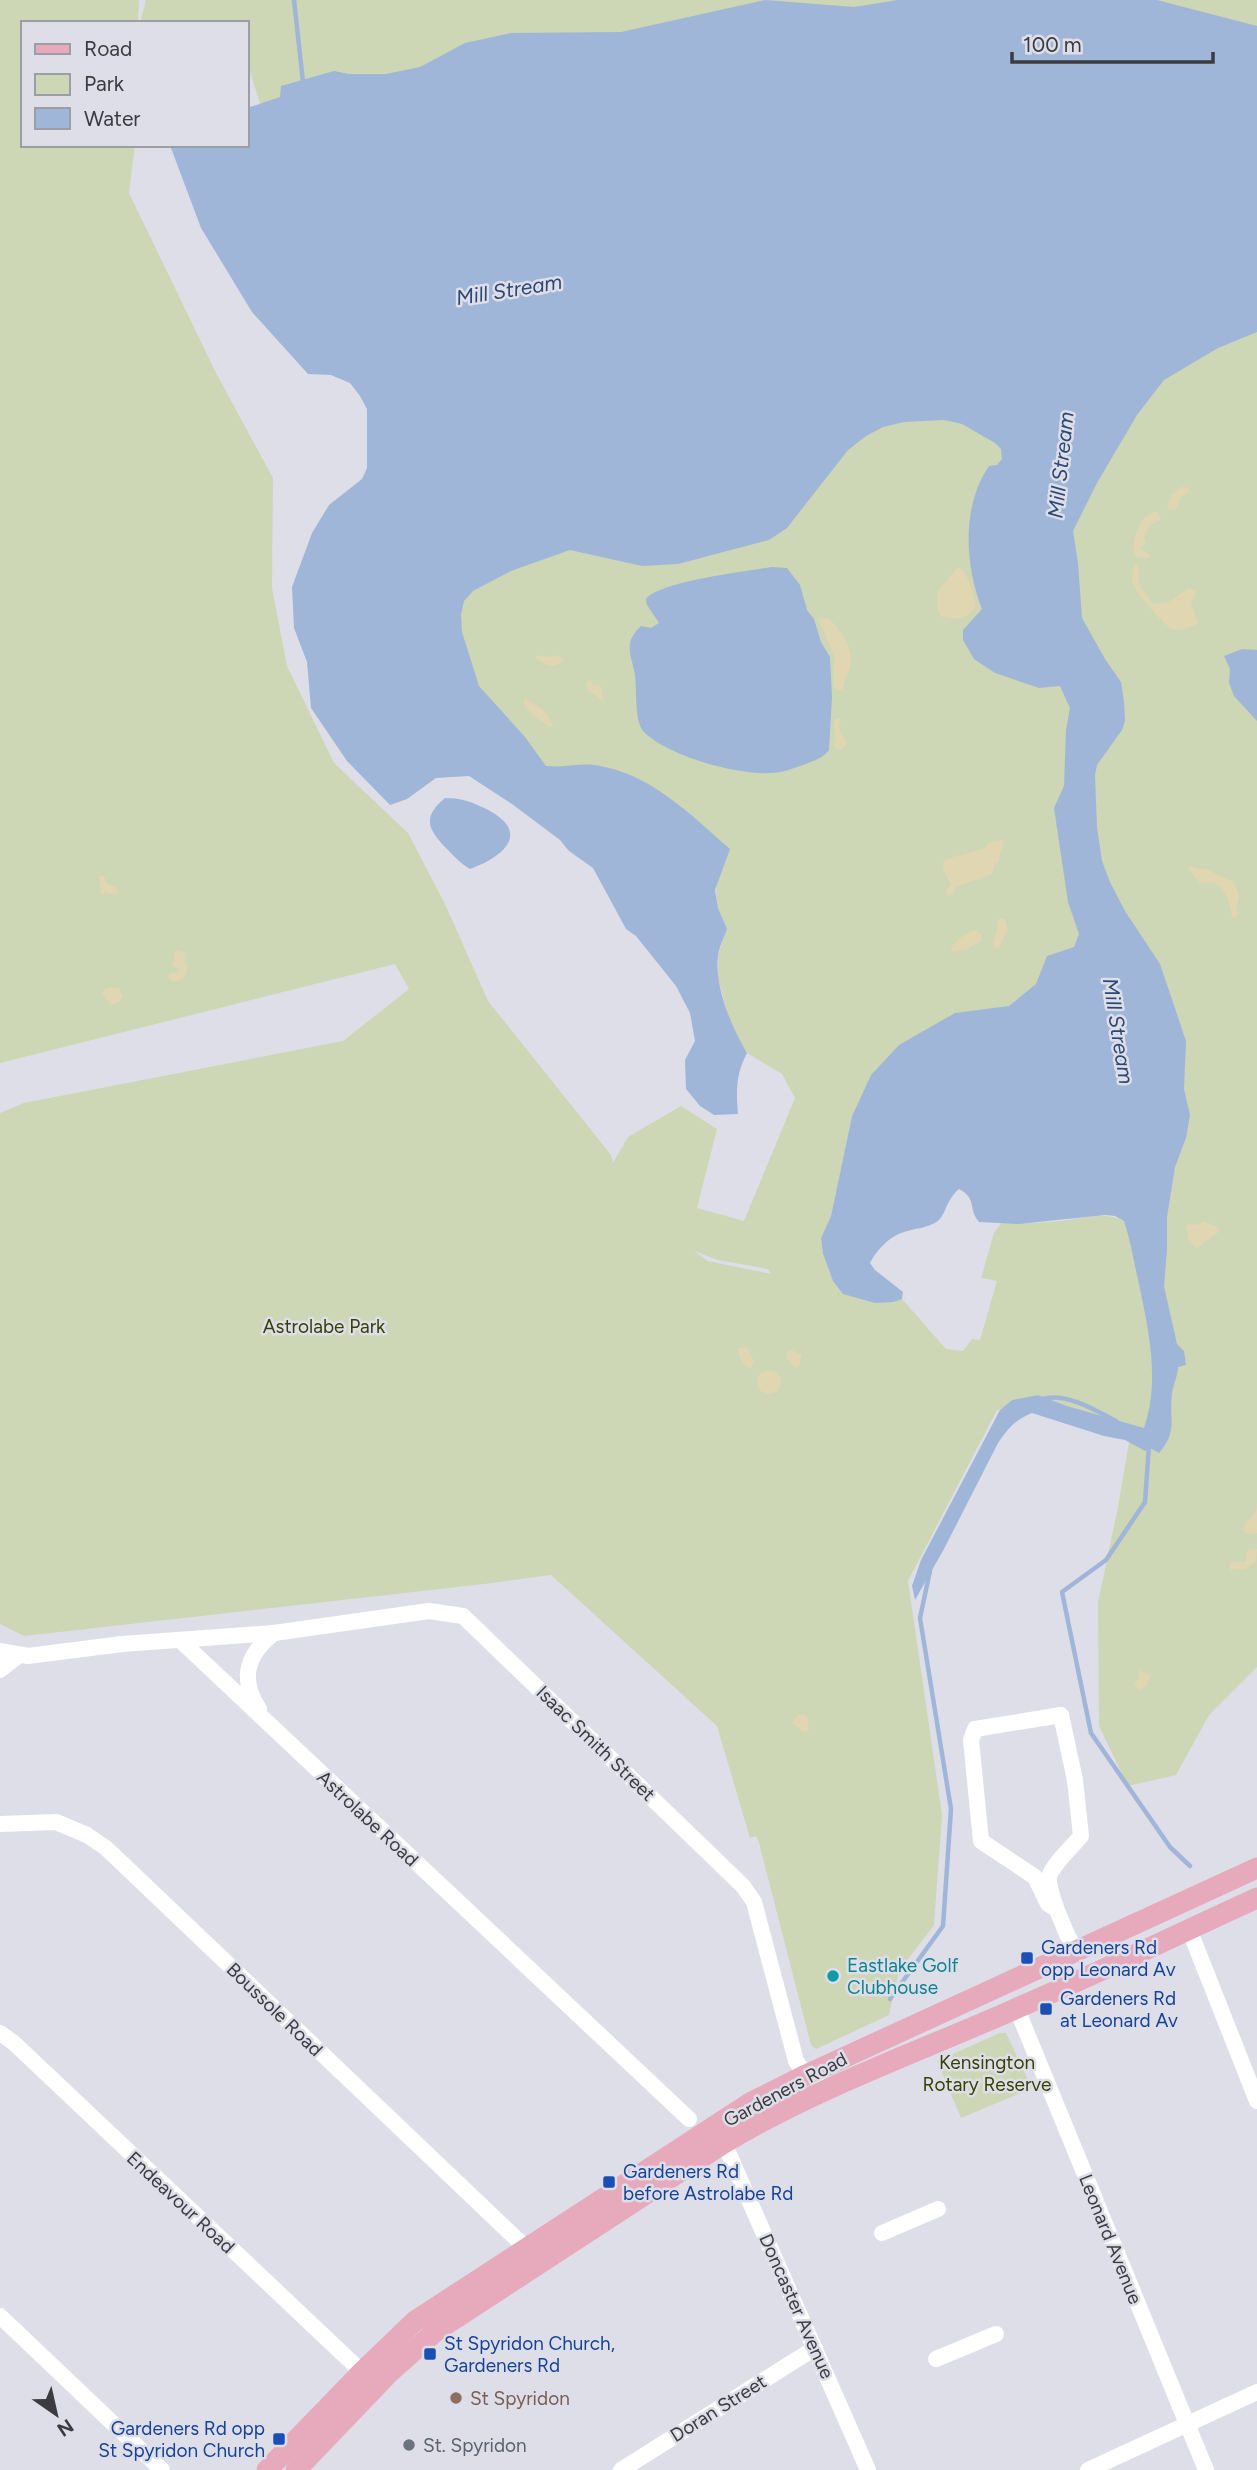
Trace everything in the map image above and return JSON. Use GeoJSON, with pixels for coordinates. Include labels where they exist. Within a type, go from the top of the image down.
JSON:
{"type":"FeatureCollection","features":[{"type":"Feature","properties":{"kind":"main road","name":"Gardeners Road"},"geometry":{"type":"LineString","coordinates":[[267,2470],[415,2321],[750,2103],[1257,1868]]}},
{"type":"Feature","properties":{"kind":"main road","name":"Gardeners Road"},"geometry":{"type":"LineString","coordinates":[[296,2470],[389,2373],[436,2331],[754,2125],[866,2073],[1017,2009],[1257,1898]]}},
{"type":"Feature","properties":{"kind":"street","name":"Isaac Smith Street"},"geometry":{"type":"LineString","coordinates":[[181,1641],[274,1633],[429,1611],[463,1616],[743,1886],[754,1902],[796,2061],[806,2075]]}},
{"type":"Feature","properties":{"kind":"street"},"geometry":{"type":"LineString","coordinates":[[271,1726],[251,1698],[247,1676],[258,1645],[274,1633]]}},
{"type":"Feature","properties":{"kind":"street"},"geometry":{"type":"LineString","coordinates":[[0,1651],[19,1656],[122,1644],[181,1641]]}},
{"type":"Feature","properties":{"kind":"street","name":"Astrolabe Road"},"geometry":{"type":"LineString","coordinates":[[181,1641],[688,2119]]}},
{"type":"Feature","properties":{"kind":"street"},"geometry":{"type":"LineString","coordinates":[[0,1670],[19,1656]]}},
{"type":"Feature","properties":{"kind":"street"},"geometry":{"type":"LineString","coordinates":[[1055,1909],[1048,1904],[1035,1877],[981,1841],[971,1740],[975,1729],[1061,1715],[1075,1780],[1082,1836],[1049,1875],[1048,1885],[1055,1901],[1055,1909],[1075,1951]]}},
{"type":"Feature","properties":{"kind":"street","name":"Boussole Road"},"geometry":{"type":"LineString","coordinates":[[0,1824],[56,1822],[87,1835],[106,1848],[526,2248]]}},
{"type":"Feature","properties":{"kind":"street"},"geometry":{"type":"LineString","coordinates":[[1189,1929],[1257,2101]]}},
{"type":"Feature","properties":{"kind":"street","name":"Leonard Avenue"},"geometry":{"type":"LineString","coordinates":[[1017,2009],[1206,2470]]}},
{"type":"Feature","properties":{"kind":"street","name":"Endeavour Road"},"geometry":{"type":"LineString","coordinates":[[0,2033],[14,2043],[362,2372]]}},
{"type":"Feature","properties":{"kind":"street"},"geometry":{"type":"LineString","coordinates":[[806,2075],[826,2080],[866,2073]]}},
{"type":"Feature","properties":{"kind":"street","name":"Doncaster Avenue"},"geometry":{"type":"LineString","coordinates":[[724,2143],[868,2470]]}},
{"type":"Feature","properties":{"kind":"street"},"geometry":{"type":"LineString","coordinates":[[882,2233],[938,2209]]}},
{"type":"Feature","properties":{"kind":"street"},"geometry":{"type":"LineString","coordinates":[[0,2316],[162,2470]]}},
{"type":"Feature","properties":{"kind":"street"},"geometry":{"type":"LineString","coordinates":[[936,2359],[996,2334]]}},
{"type":"Feature","properties":{"kind":"street","name":"Doran Street"},"geometry":{"type":"LineString","coordinates":[[621,2470],[815,2348]]}},
{"type":"Feature","properties":{"kind":"street"},"geometry":{"type":"LineString","coordinates":[[1088,2470],[1257,2392]]}},
{"type":"Feature","properties":{"kind":"green space","name":"Astrolabe Park"},"geometry":{"type":"Polygon","coordinates":[[[0,0],[139,0],[138,21],[21,21],[21,147],[135,147],[129,193],[216,373],[273,478],[272,588],[287,666],[334,763],[408,833],[445,904],[488,1001],[611,1155],[613,1163],[628,1137],[681,1106],[717,1129],[697,1208],[744,1221],[795,1098],[782,1074],[747,1053],[732,1029],[718,979],[718,955],[727,929],[716,898],[719,878],[544,784],[475,706],[437,588],[857,420],[1257,311],[1257,1667],[1209,1715],[1176,1775],[1128,1786],[1099,1726],[1098,1602],[1132,1425],[1038,1395],[1012,1400],[997,1410],[908,1581],[942,1815],[934,1925],[899,1971],[889,2015],[816,2049],[811,2045],[759,1843],[756,1836],[750,1838],[717,1726],[551,1575],[24,1636],[0,1624],[0,1113],[24,1103],[343,1041],[409,989],[395,964],[0,1063],[0,0]],[[871,1075],[852,1116],[831,1216],[821,1238],[823,1254],[833,1281],[894,1302],[902,1299],[946,1349],[963,1351],[972,1339],[980,1340],[997,1281],[981,1278],[994,1233],[1002,1222],[1038,1223],[1108,1216],[1124,1221],[1128,1232],[1149,1107],[871,1075]],[[694,1251],[708,1261],[771,1274],[768,1269],[718,1260],[694,1251]]]}},
{"type":"Feature","properties":{"kind":"green space"},"geometry":{"type":"Polygon","coordinates":[[[146,0],[991,0],[273,144],[248,66],[248,21],[141,21],[146,0]]]}},
{"type":"Feature","properties":{"kind":"green space"},"geometry":{"type":"Polygon","coordinates":[[[1035,0],[1257,0],[1257,63],[1035,0]]]}},
{"type":"Feature","properties":{"kind":"green space","name":"Kensington Rotary Reserve"},"geometry":{"type":"Polygon","coordinates":[[[1000,2033],[1006,2033],[1032,2088],[961,2118],[937,2061],[1000,2033]]]}},
{"type":"Feature","properties":{"kind":"sand"},"geometry":{"type":"Polygon","coordinates":[[[1181,487],[1191,491],[1181,497],[1176,509],[1170,509],[1167,506],[1171,495],[1181,487]]]}},
{"type":"Feature","properties":{"kind":"sand"},"geometry":{"type":"Polygon","coordinates":[[[1153,512],[1158,512],[1161,520],[1150,525],[1144,535],[1146,544],[1141,549],[1151,556],[1138,558],[1134,554],[1134,542],[1144,519],[1153,512]]]}},
{"type":"Feature","properties":{"kind":"sand"},"geometry":{"type":"Polygon","coordinates":[[[1135,563],[1139,568],[1138,582],[1153,604],[1170,601],[1188,589],[1198,590],[1191,602],[1198,623],[1186,628],[1172,629],[1164,623],[1133,584],[1135,563]]]}},
{"type":"Feature","properties":{"kind":"sand"},"geometry":{"type":"Polygon","coordinates":[[[957,568],[966,575],[976,606],[965,616],[946,618],[937,610],[937,592],[957,568]]]}},
{"type":"Feature","properties":{"kind":"sand"},"geometry":{"type":"Polygon","coordinates":[[[828,618],[844,638],[851,656],[843,689],[838,691],[834,688],[835,657],[818,619],[828,618]]]}},
{"type":"Feature","properties":{"kind":"sand"},"geometry":{"type":"Polygon","coordinates":[[[556,655],[564,660],[549,666],[535,657],[556,655]]]}},
{"type":"Feature","properties":{"kind":"sand"},"geometry":{"type":"Polygon","coordinates":[[[590,679],[593,685],[601,686],[604,702],[587,689],[586,682],[590,679]]]}},
{"type":"Feature","properties":{"kind":"sand"},"geometry":{"type":"Polygon","coordinates":[[[525,698],[546,714],[553,727],[529,710],[524,704],[525,698]]]}},
{"type":"Feature","properties":{"kind":"sand"},"geometry":{"type":"Polygon","coordinates":[[[837,718],[841,719],[839,728],[847,744],[841,750],[834,745],[834,723],[837,718]]]}},
{"type":"Feature","properties":{"kind":"sand"},"geometry":{"type":"Polygon","coordinates":[[[1002,840],[1004,845],[999,862],[995,864],[992,874],[955,887],[954,893],[947,897],[946,890],[951,885],[943,869],[946,859],[985,848],[989,842],[1002,840]]]}},
{"type":"Feature","properties":{"kind":"sand"},"geometry":{"type":"Polygon","coordinates":[[[1190,866],[1205,868],[1234,881],[1239,896],[1235,919],[1221,888],[1212,883],[1200,883],[1188,869],[1190,866]]]}},
{"type":"Feature","properties":{"kind":"sand"},"geometry":{"type":"Polygon","coordinates":[[[99,876],[104,876],[107,884],[116,886],[118,893],[110,894],[106,891],[101,894],[99,876]]]}},
{"type":"Feature","properties":{"kind":"sand"},"geometry":{"type":"Polygon","coordinates":[[[1000,918],[1005,919],[1008,929],[996,949],[993,942],[1000,918]]]}},
{"type":"Feature","properties":{"kind":"sand"},"geometry":{"type":"Polygon","coordinates":[[[975,930],[982,934],[981,941],[968,949],[952,952],[951,947],[956,942],[975,930]]]}},
{"type":"Feature","properties":{"kind":"sand"},"geometry":{"type":"Polygon","coordinates":[[[178,950],[185,953],[184,961],[188,965],[182,979],[172,982],[168,976],[178,973],[179,968],[173,967],[172,964],[174,953],[178,950]]]}},
{"type":"Feature","properties":{"kind":"sand"},"geometry":{"type":"Polygon","coordinates":[[[119,988],[123,997],[111,1005],[102,994],[105,989],[119,988]]]}},
{"type":"Feature","properties":{"kind":"sand"},"geometry":{"type":"Polygon","coordinates":[[[1203,1221],[1216,1226],[1220,1231],[1197,1248],[1187,1238],[1185,1227],[1188,1224],[1198,1225],[1203,1221]]]}},
{"type":"Feature","properties":{"kind":"sand"},"geometry":{"type":"Polygon","coordinates":[[[740,1347],[748,1349],[754,1362],[751,1368],[746,1367],[740,1359],[740,1347]]]}},
{"type":"Feature","properties":{"kind":"sand"},"geometry":{"type":"Polygon","coordinates":[[[792,1350],[802,1355],[799,1366],[795,1368],[786,1357],[787,1352],[792,1350]]]}},
{"type":"Feature","properties":{"kind":"sand"},"geometry":{"type":"Polygon","coordinates":[[[769,1370],[778,1373],[781,1382],[778,1391],[769,1394],[760,1391],[757,1382],[760,1373],[769,1370]]]}},
{"type":"Feature","properties":{"kind":"sand"},"geometry":{"type":"Polygon","coordinates":[[[1257,1507],[1257,1533],[1246,1534],[1243,1530],[1246,1522],[1254,1515],[1257,1507]]]}},
{"type":"Feature","properties":{"kind":"sand"},"geometry":{"type":"Polygon","coordinates":[[[1250,1549],[1257,1549],[1256,1561],[1246,1569],[1230,1570],[1230,1563],[1233,1561],[1246,1562],[1246,1553],[1250,1549]]]}},
{"type":"Feature","properties":{"kind":"sand"},"geometry":{"type":"Polygon","coordinates":[[[1138,1669],[1152,1675],[1146,1686],[1139,1690],[1134,1685],[1139,1677],[1138,1669]]]}},
{"type":"Feature","properties":{"kind":"sand"},"geometry":{"type":"Polygon","coordinates":[[[798,1714],[807,1716],[809,1729],[805,1733],[792,1723],[798,1714]]]}},
{"type":"Feature","properties":{"kind":"water"},"geometry":{"type":"Polygon","coordinates":[[[765,0],[854,7],[898,0],[1157,0],[1257,26],[1257,332],[1218,348],[1164,380],[1137,415],[1097,483],[1073,531],[1082,618],[1121,682],[1124,701],[1125,721],[1122,730],[1097,765],[1095,775],[1097,827],[1102,861],[1125,911],[1160,964],[1186,1041],[1184,1089],[1190,1115],[1186,1138],[1175,1167],[1167,1217],[1164,1286],[1177,1344],[1184,1351],[1186,1365],[1178,1367],[1172,1394],[1171,1431],[1159,1453],[1150,1448],[1145,1451],[1125,1440],[1032,1413],[1012,1426],[997,1445],[915,1600],[912,1586],[921,1560],[1000,1410],[1012,1400],[1038,1395],[1144,1428],[1151,1392],[1151,1356],[1143,1302],[1124,1221],[1115,1216],[1019,1224],[979,1222],[968,1196],[959,1189],[938,1221],[896,1235],[883,1245],[870,1263],[903,1292],[902,1299],[894,1302],[875,1303],[843,1294],[833,1281],[823,1254],[821,1238],[831,1216],[852,1116],[871,1075],[899,1045],[955,1013],[1009,1006],[1036,984],[1047,956],[1074,947],[1079,934],[1068,902],[1054,808],[1064,786],[1066,730],[1070,708],[1060,686],[1039,688],[995,673],[974,659],[963,640],[963,630],[982,609],[969,555],[970,518],[980,482],[989,466],[997,465],[1002,459],[1001,449],[962,424],[944,420],[904,422],[883,427],[848,450],[787,528],[769,540],[678,564],[642,566],[570,550],[511,571],[473,591],[464,601],[462,632],[479,686],[525,737],[546,766],[595,765],[634,777],[668,797],[730,849],[715,890],[718,908],[727,929],[717,968],[725,1006],[747,1053],[738,1082],[738,1114],[714,1115],[700,1106],[686,1089],[685,1060],[695,1041],[690,1013],[676,986],[636,936],[626,929],[593,868],[512,804],[469,776],[436,778],[407,799],[390,805],[347,761],[311,708],[307,662],[294,628],[292,587],[312,533],[329,505],[362,479],[367,468],[367,409],[350,383],[331,375],[308,374],[252,312],[201,228],[171,148],[248,147],[248,108],[280,97],[281,86],[334,71],[349,74],[386,74],[420,67],[465,43],[511,33],[621,32],[765,0]]]}},
{"type":"Feature","properties":{"kind":"water"},"geometry":{"type":"Polygon","coordinates":[[[772,567],[787,568],[800,585],[807,610],[814,619],[821,642],[830,657],[832,697],[829,750],[819,758],[788,770],[756,773],[703,762],[655,741],[644,732],[639,721],[630,649],[632,638],[641,626],[651,628],[659,623],[646,599],[668,587],[686,582],[772,567]]]}},
{"type":"Feature","properties":{"kind":"water"},"geometry":{"type":"Polygon","coordinates":[[[1242,649],[1257,650],[1257,721],[1234,696],[1229,683],[1230,669],[1224,656],[1242,649]]]}},
{"type":"Feature","properties":{"kind":"water"},"geometry":{"type":"Polygon","coordinates":[[[445,798],[469,802],[497,815],[510,833],[504,849],[470,869],[460,861],[438,839],[431,827],[433,810],[445,798]]]}},
{"type":"Feature","properties":{"kind":"waterway","name":"Mill Stream"},"geometry":{"type":"LineString","coordinates":[[294,0],[303,82]]}},
{"type":"Feature","properties":{"kind":"waterway"},"geometry":{"type":"LineString","coordinates":[[1043,1399],[1071,1400],[1116,1421]]}},
{"type":"Feature","properties":{"kind":"waterway"},"geometry":{"type":"LineString","coordinates":[[1149,1445],[1145,1502],[1106,1560],[1062,1592],[1091,1733],[1170,1847],[1190,1866]]}},
{"type":"Feature","properties":{"kind":"waterway"},"geometry":{"type":"LineString","coordinates":[[890,1999],[943,1926],[951,1809],[920,1618],[930,1571]]}},
{"type":"Feature","properties":{"kind":"place","name":"Gardeners Rd opp Leonard Av"},"geometry":{"type":"Point","coordinates":[1027,1958]}},
{"type":"Feature","properties":{"kind":"place","name":"Eastlake Golf Clubhouse"},"geometry":{"type":"Point","coordinates":[833,1976]}},
{"type":"Feature","properties":{"kind":"place","name":"Gardeners Rd at Leonard Av"},"geometry":{"type":"Point","coordinates":[1046,2009]}},
{"type":"Feature","properties":{"kind":"place","name":"Gardeners Rd before Astrolabe Rd"},"geometry":{"type":"Point","coordinates":[609,2182]}},
{"type":"Feature","properties":{"kind":"place","name":"St Spyridon Church, Gardeners Rd"},"geometry":{"type":"Point","coordinates":[430,2354]}},
{"type":"Feature","properties":{"kind":"place","name":"St Spyridon"},"geometry":{"type":"Point","coordinates":[456,2398]}},
{"type":"Feature","properties":{"kind":"place","name":"Gardeners Rd opp St Spyridon Church"},"geometry":{"type":"Point","coordinates":[279,2439]}},
{"type":"Feature","properties":{"kind":"place","name":"St. Spyridon"},"geometry":{"type":"Point","coordinates":[409,2445]}}]}
